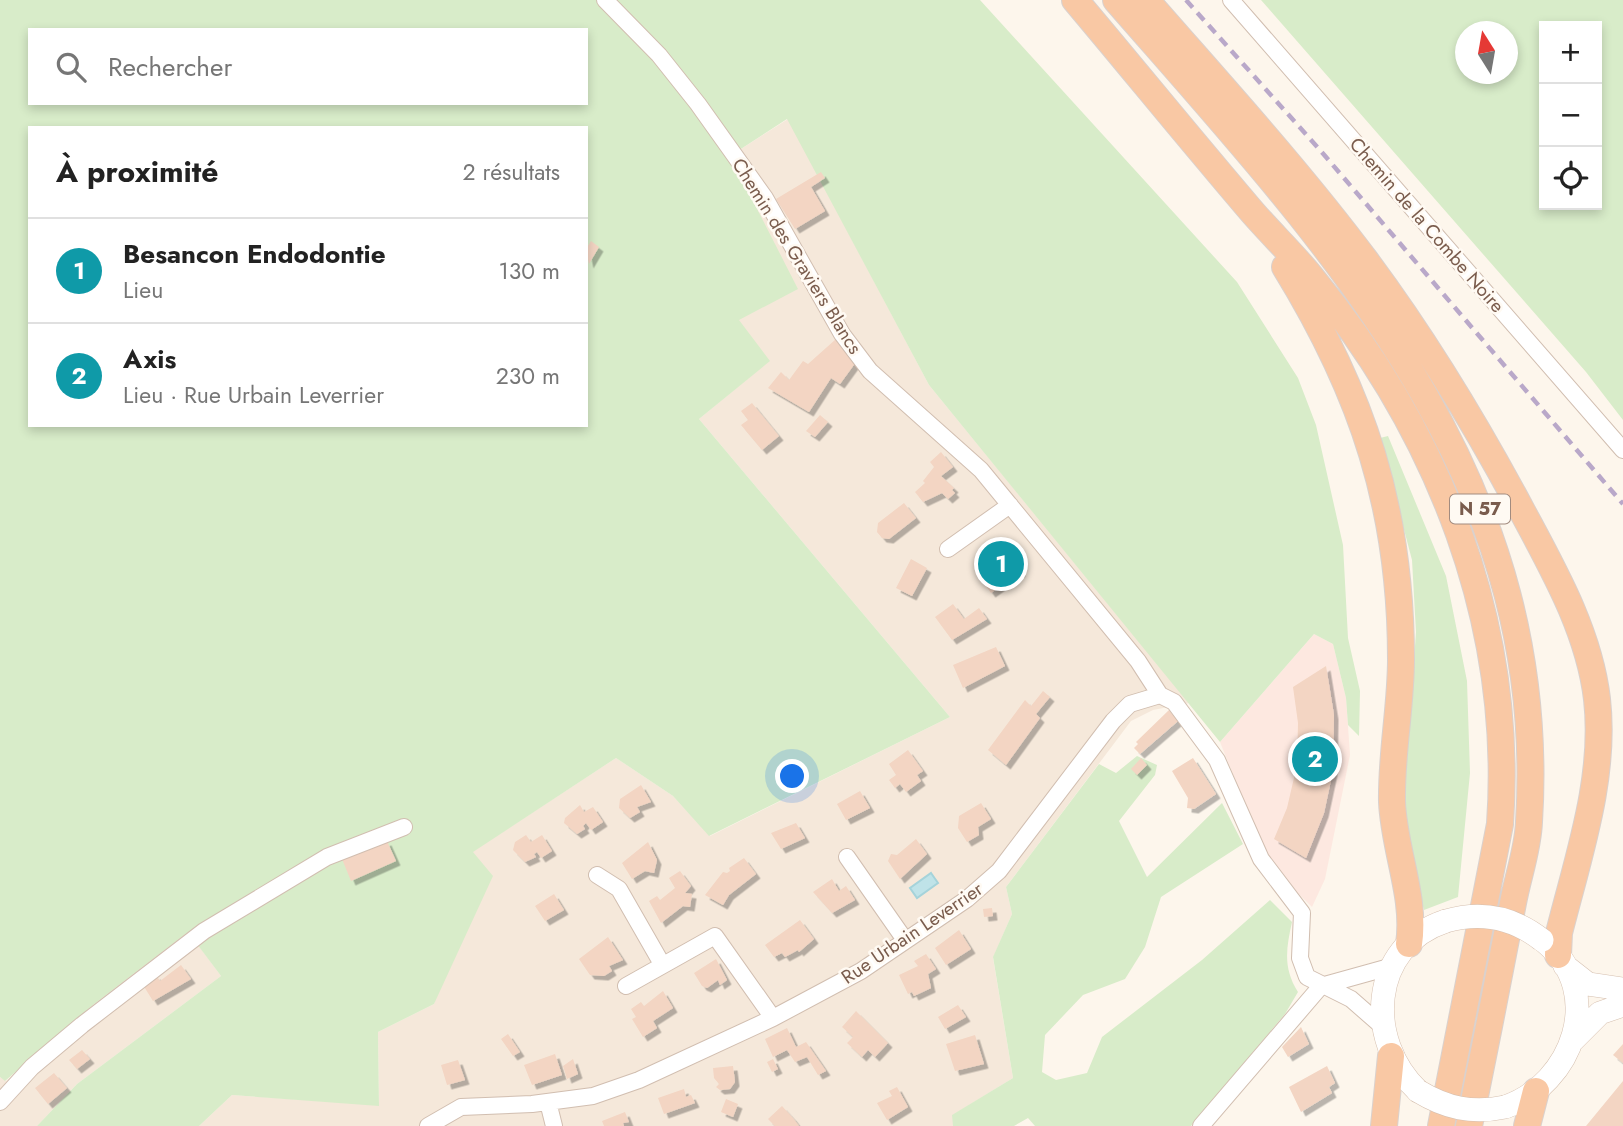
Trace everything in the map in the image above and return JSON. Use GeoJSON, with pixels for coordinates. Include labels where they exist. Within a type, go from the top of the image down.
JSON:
{"type":"FeatureCollection","features":[{"type":"Feature","properties":{"kind":"highway","name":"N 57"},"geometry":{"type":"LineString","coordinates":[[1075,0],[1249,209],[1311,277],[1346,323],[1406,419],[1454,522],[1480,602],[1493,655],[1503,741],[1500,824],[1441,1126]]}},
{"type":"Feature","properties":{"kind":"highway","name":"N 57"},"geometry":{"type":"LineString","coordinates":[[1116,0],[1283,193],[1385,327],[1446,430],[1481,511],[1500,568],[1526,679],[1531,739],[1530,818],[1469,1126]]}},
{"type":"Feature","properties":{"kind":"highway"},"geometry":{"type":"LineString","coordinates":[[1146,0],[1319,201],[1405,317],[1479,433],[1562,588],[1591,664],[1599,732],[1592,801],[1555,954]]}},
{"type":"Feature","properties":{"kind":"highway"},"geometry":{"type":"LineString","coordinates":[[1249,209],[1315,316],[1341,366],[1366,431],[1385,499],[1398,588],[1401,632],[1401,688],[1392,804],[1409,904],[1409,944]]}},
{"type":"Feature","properties":{"kind":"highway"},"geometry":{"type":"LineString","coordinates":[[1384,1126],[1391,1056]]}},
{"type":"Feature","properties":{"kind":"highway"},"geometry":{"type":"LineString","coordinates":[[1527,1126],[1536,1091]]}},
{"type":"Feature","properties":{"kind":"main road"},"geometry":{"type":"LineString","coordinates":[[1623,989],[1588,984],[1517,924],[1488,916],[1462,916],[1425,931],[1409,944],[1393,966],[1382,1000],[1383,1027],[1391,1056],[1406,1080],[1418,1091],[1443,1105],[1466,1111],[1505,1107],[1536,1091],[1562,1064],[1573,1040],[1600,1013],[1623,1005]]}},
{"type":"Feature","properties":{"kind":"main road"},"geometry":{"type":"LineString","coordinates":[[1555,954],[1574,994],[1573,1040]]}},
{"type":"Feature","properties":{"kind":"street","name":"Chemin des Graviers Blancs"},"geometry":{"type":"LineString","coordinates":[[605,0],[659,55],[698,104],[765,198],[842,334],[870,371],[957,445],[1138,661],[1160,695]]}},
{"type":"Feature","properties":{"kind":"street","name":"Chemin de la Combe Noire"},"geometry":{"type":"LineString","coordinates":[[1231,0],[1623,450]]}},
{"type":"Feature","properties":{"kind":"street"},"geometry":{"type":"LineString","coordinates":[[948,548],[1010,505]]}},
{"type":"Feature","properties":{"kind":"street"},"geometry":{"type":"LineString","coordinates":[[1160,695],[1174,702],[1217,760],[1261,859],[1302,913],[1302,970],[1307,977],[1321,986],[1363,1006],[1383,1027]]}},
{"type":"Feature","properties":{"kind":"street","name":"Rue Urbain Leverrier"},"geometry":{"type":"LineString","coordinates":[[428,1126],[461,1107],[548,1102],[593,1096],[639,1080],[773,1018],[861,971],[967,899],[999,871],[1114,721],[1130,705],[1160,695]]}},
{"type":"Feature","properties":{"kind":"street"},"geometry":{"type":"LineString","coordinates":[[0,1102],[32,1067],[82,1025],[204,931],[327,857],[404,827]]}},
{"type":"Feature","properties":{"kind":"street"},"geometry":{"type":"LineString","coordinates":[[847,857],[905,940]]}},
{"type":"Feature","properties":{"kind":"street"},"geometry":{"type":"LineString","coordinates":[[597,875],[619,889],[662,964]]}},
{"type":"Feature","properties":{"kind":"street"},"geometry":{"type":"LineString","coordinates":[[626,986],[715,936],[773,1018]]}},
{"type":"Feature","properties":{"kind":"street"},"geometry":{"type":"LineString","coordinates":[[1201,1126],[1321,986],[1393,966]]}},
{"type":"Feature","properties":{"kind":"street"},"geometry":{"type":"LineString","coordinates":[[548,1102],[554,1126]]}},
{"type":"Feature","properties":{"kind":"shaded area"},"geometry":{"type":"Polygon","coordinates":[[[788,119],[929,385],[1189,703],[1153,710],[1131,721],[1006,887],[1012,914],[993,958],[1013,1078],[953,1115],[953,1126],[199,1126],[232,1095],[379,1105],[378,1032],[434,1004],[472,852],[616,758],[673,796],[710,836],[950,717],[699,419],[769,361],[739,321],[730,156],[788,119]]]}},
{"type":"Feature","properties":{"kind":"shaded area"},"geometry":{"type":"Polygon","coordinates":[[[1314,634],[1333,644],[1346,698],[1350,755],[1325,879],[1312,907],[1270,866],[1220,742],[1314,634]]]}},
{"type":"Feature","properties":{"kind":"shaded area"},"geometry":{"type":"Polygon","coordinates":[[[188,931],[221,976],[77,1084],[37,1126],[0,1126],[0,1077],[6,1081],[93,1005],[188,931]]]}},
{"type":"Feature","properties":{"kind":"green space"},"geometry":{"type":"Polygon","coordinates":[[[0,0],[980,0],[1237,282],[1298,378],[1316,425],[1343,545],[1348,638],[1360,691],[1359,736],[1348,725],[1346,698],[1333,644],[1314,634],[1220,742],[929,385],[787,119],[730,156],[798,289],[739,320],[770,361],[699,419],[950,717],[709,836],[673,796],[616,758],[473,852],[493,876],[434,1004],[378,1032],[379,1106],[232,1095],[199,1126],[37,1126],[77,1084],[221,976],[188,932],[93,1005],[5,1081],[0,1077],[0,0]]]}},
{"type":"Feature","properties":{"kind":"green space"},"geometry":{"type":"Polygon","coordinates":[[[1261,0],[1623,0],[1623,420],[1586,372],[1261,0]]]}},
{"type":"Feature","properties":{"kind":"green space"},"geometry":{"type":"Polygon","coordinates":[[[1388,436],[1446,576],[1467,681],[1470,773],[1458,897],[1424,910],[1407,846],[1403,816],[1416,632],[1412,560],[1380,438],[1388,436]]]}},
{"type":"Feature","properties":{"kind":"green space"},"geometry":{"type":"Polygon","coordinates":[[[1137,756],[1157,765],[1155,775],[1119,821],[1147,877],[1222,803],[1243,844],[1161,897],[1145,947],[1125,979],[1083,995],[1045,1035],[1042,1072],[1056,1080],[1087,1073],[1102,1037],[1202,960],[1270,900],[1292,922],[1287,958],[1290,975],[1298,992],[1285,1014],[1191,1126],[1035,1126],[1028,1118],[1014,1126],[953,1126],[952,1115],[1013,1078],[993,957],[1012,914],[1006,887],[1099,764],[1116,773],[1137,756]]]}},
{"type":"Feature","properties":{"kind":"water"},"geometry":{"type":"Polygon","coordinates":[[[931,873],[938,883],[917,898],[910,888],[931,873]]]}},
{"type":"Feature","properties":{"kind":"building"},"geometry":{"type":"Polygon","coordinates":[[[821,172],[825,178],[811,187],[825,211],[795,229],[776,199],[821,172]]]}},
{"type":"Feature","properties":{"kind":"building"},"geometry":{"type":"Polygon","coordinates":[[[591,241],[599,247],[589,264],[588,259],[588,246],[591,241]]]}},
{"type":"Feature","properties":{"kind":"building"},"geometry":{"type":"Polygon","coordinates":[[[836,339],[856,362],[840,384],[831,378],[809,412],[768,388],[781,372],[789,380],[803,361],[808,364],[836,339]]]}},
{"type":"Feature","properties":{"kind":"building"},"geometry":{"type":"Polygon","coordinates":[[[752,403],[779,436],[762,450],[741,425],[748,420],[741,411],[752,403]]]}},
{"type":"Feature","properties":{"kind":"building"},"geometry":{"type":"Polygon","coordinates":[[[820,415],[828,422],[815,437],[806,431],[820,415]]]}},
{"type":"Feature","properties":{"kind":"building"},"geometry":{"type":"Polygon","coordinates":[[[941,452],[953,467],[941,476],[954,488],[952,490],[955,493],[948,499],[942,493],[923,502],[915,492],[925,483],[923,481],[934,467],[930,462],[941,452]]]}},
{"type":"Feature","properties":{"kind":"building"},"geometry":{"type":"Polygon","coordinates":[[[904,503],[916,518],[889,539],[882,538],[877,532],[878,523],[904,503]]]}},
{"type":"Feature","properties":{"kind":"building"},"geometry":{"type":"Polygon","coordinates":[[[1003,543],[1021,572],[991,593],[975,571],[997,556],[993,550],[1003,543]]]}},
{"type":"Feature","properties":{"kind":"building"},"geometry":{"type":"Polygon","coordinates":[[[911,559],[927,568],[912,596],[896,588],[911,559]]]}},
{"type":"Feature","properties":{"kind":"building"},"geometry":{"type":"Polygon","coordinates":[[[953,604],[964,619],[979,608],[987,619],[952,640],[935,617],[953,604]]]}},
{"type":"Feature","properties":{"kind":"building"},"geometry":{"type":"Polygon","coordinates":[[[996,647],[1005,666],[963,688],[953,665],[996,647]]]}},
{"type":"Feature","properties":{"kind":"building"},"geometry":{"type":"Polygon","coordinates":[[[1326,666],[1334,715],[1333,771],[1324,813],[1306,858],[1274,839],[1287,808],[1297,765],[1298,723],[1293,687],[1326,666]]]}},
{"type":"Feature","properties":{"kind":"building"},"geometry":{"type":"Polygon","coordinates":[[[1043,691],[1050,697],[1036,714],[1040,718],[1006,765],[988,750],[1025,700],[1031,706],[1043,691]]]}},
{"type":"Feature","properties":{"kind":"building"},"geometry":{"type":"Polygon","coordinates":[[[1169,710],[1178,721],[1140,754],[1134,748],[1138,744],[1136,742],[1169,710]]]}},
{"type":"Feature","properties":{"kind":"building"},"geometry":{"type":"Polygon","coordinates":[[[908,750],[923,771],[917,775],[921,781],[906,792],[900,784],[895,788],[889,780],[896,775],[889,764],[908,750]]]}},
{"type":"Feature","properties":{"kind":"building"},"geometry":{"type":"Polygon","coordinates":[[[1141,758],[1147,765],[1137,775],[1131,769],[1141,758]]]}},
{"type":"Feature","properties":{"kind":"building"},"geometry":{"type":"Polygon","coordinates":[[[1193,758],[1216,794],[1194,809],[1187,808],[1188,798],[1172,771],[1193,758]]]}},
{"type":"Feature","properties":{"kind":"building"},"geometry":{"type":"Polygon","coordinates":[[[641,785],[651,802],[637,807],[640,812],[630,818],[619,808],[620,799],[641,785]]]}},
{"type":"Feature","properties":{"kind":"building"},"geometry":{"type":"Polygon","coordinates":[[[860,791],[870,808],[846,820],[837,804],[860,791]]]}},
{"type":"Feature","properties":{"kind":"building"},"geometry":{"type":"Polygon","coordinates":[[[981,803],[991,819],[978,827],[979,835],[967,842],[958,828],[959,816],[981,803]]]}},
{"type":"Feature","properties":{"kind":"building"},"geometry":{"type":"Polygon","coordinates":[[[580,805],[584,812],[593,807],[603,822],[591,830],[586,823],[583,826],[585,829],[577,834],[564,823],[565,818],[580,805]]]}},
{"type":"Feature","properties":{"kind":"building"},"geometry":{"type":"Polygon","coordinates":[[[796,823],[805,838],[781,849],[771,833],[796,823]]]}},
{"type":"Feature","properties":{"kind":"building"},"geometry":{"type":"Polygon","coordinates":[[[526,835],[531,842],[542,835],[552,851],[541,858],[537,852],[534,854],[536,857],[525,862],[513,850],[515,842],[526,835]]]}},
{"type":"Feature","properties":{"kind":"building"},"geometry":{"type":"Polygon","coordinates":[[[916,839],[927,854],[900,879],[888,861],[891,854],[897,855],[916,839]]]}},
{"type":"Feature","properties":{"kind":"building"},"geometry":{"type":"Polygon","coordinates":[[[387,841],[396,861],[351,881],[342,859],[387,841]]]}},
{"type":"Feature","properties":{"kind":"building"},"geometry":{"type":"Polygon","coordinates":[[[648,842],[657,860],[654,873],[645,871],[632,879],[622,863],[648,842]]]}},
{"type":"Feature","properties":{"kind":"building"},"geometry":{"type":"Polygon","coordinates":[[[744,858],[756,874],[729,895],[723,905],[705,895],[723,872],[730,871],[729,868],[744,858]]]}},
{"type":"Feature","properties":{"kind":"building"},"geometry":{"type":"Polygon","coordinates":[[[680,871],[691,886],[685,893],[692,894],[690,907],[683,906],[661,923],[649,901],[657,896],[660,900],[675,888],[669,878],[680,871]]]}},
{"type":"Feature","properties":{"kind":"building"},"geometry":{"type":"Polygon","coordinates":[[[832,879],[839,891],[846,886],[855,900],[832,913],[813,892],[832,879]]]}},
{"type":"Feature","properties":{"kind":"building"},"geometry":{"type":"Polygon","coordinates":[[[554,894],[564,910],[545,921],[535,906],[554,894]]]}},
{"type":"Feature","properties":{"kind":"building"},"geometry":{"type":"Polygon","coordinates":[[[992,908],[993,916],[984,917],[983,909],[992,908]]]}},
{"type":"Feature","properties":{"kind":"building"},"geometry":{"type":"Polygon","coordinates":[[[800,920],[814,939],[799,952],[798,950],[785,957],[782,953],[774,957],[765,945],[800,920]]]}},
{"type":"Feature","properties":{"kind":"building"},"geometry":{"type":"Polygon","coordinates":[[[959,930],[971,949],[946,965],[935,948],[959,930]]]}},
{"type":"Feature","properties":{"kind":"building"},"geometry":{"type":"Polygon","coordinates":[[[608,937],[623,960],[609,966],[612,971],[604,976],[590,975],[579,959],[608,937]]]}},
{"type":"Feature","properties":{"kind":"building"},"geometry":{"type":"Polygon","coordinates":[[[926,954],[936,969],[928,974],[931,988],[914,996],[912,992],[908,994],[899,975],[918,966],[914,961],[926,954]]]}},
{"type":"Feature","properties":{"kind":"building"},"geometry":{"type":"Polygon","coordinates":[[[716,959],[727,980],[720,985],[718,980],[707,988],[702,986],[694,973],[716,959]]]}},
{"type":"Feature","properties":{"kind":"building"},"geometry":{"type":"Polygon","coordinates":[[[181,965],[191,979],[153,1001],[143,985],[156,975],[160,981],[181,965]]]}},
{"type":"Feature","properties":{"kind":"building"},"geometry":{"type":"Polygon","coordinates":[[[663,991],[673,1008],[653,1021],[657,1028],[643,1037],[632,1019],[636,1017],[631,1009],[641,1002],[644,1006],[663,991]]]}},
{"type":"Feature","properties":{"kind":"building"},"geometry":{"type":"Polygon","coordinates":[[[958,1005],[966,1017],[945,1029],[938,1017],[958,1005]]]}},
{"type":"Feature","properties":{"kind":"building"},"geometry":{"type":"Polygon","coordinates":[[[856,1011],[888,1043],[875,1057],[868,1050],[862,1057],[847,1043],[853,1037],[842,1027],[856,1011]]]}},
{"type":"Feature","properties":{"kind":"building"},"geometry":{"type":"Polygon","coordinates":[[[1301,1027],[1309,1044],[1288,1057],[1282,1047],[1301,1027]]]}},
{"type":"Feature","properties":{"kind":"building"},"geometry":{"type":"Polygon","coordinates":[[[787,1028],[796,1047],[806,1042],[826,1071],[818,1075],[807,1057],[795,1062],[787,1050],[773,1057],[765,1039],[787,1028]]]}},
{"type":"Feature","properties":{"kind":"building"},"geometry":{"type":"Polygon","coordinates":[[[508,1034],[520,1052],[513,1056],[501,1039],[508,1034]]]}},
{"type":"Feature","properties":{"kind":"building"},"geometry":{"type":"Polygon","coordinates":[[[975,1035],[984,1064],[955,1071],[946,1044],[975,1035]]]}},
{"type":"Feature","properties":{"kind":"building"},"geometry":{"type":"Polygon","coordinates":[[[1623,1044],[1623,1063],[1613,1055],[1623,1044]]]}},
{"type":"Feature","properties":{"kind":"building"},"geometry":{"type":"Polygon","coordinates":[[[82,1050],[90,1059],[77,1069],[69,1060],[82,1050]]]}},
{"type":"Feature","properties":{"kind":"building"},"geometry":{"type":"Polygon","coordinates":[[[555,1054],[562,1075],[532,1085],[524,1065],[555,1054]]]}},
{"type":"Feature","properties":{"kind":"building"},"geometry":{"type":"Polygon","coordinates":[[[573,1059],[578,1074],[567,1079],[563,1066],[573,1059]]]}},
{"type":"Feature","properties":{"kind":"building"},"geometry":{"type":"Polygon","coordinates":[[[773,1059],[778,1069],[772,1072],[767,1062],[773,1059]]]}},
{"type":"Feature","properties":{"kind":"building"},"geometry":{"type":"Polygon","coordinates":[[[458,1060],[465,1080],[447,1085],[441,1065],[458,1060]]]}},
{"type":"Feature","properties":{"kind":"building"},"geometry":{"type":"Polygon","coordinates":[[[733,1066],[735,1082],[730,1089],[720,1090],[716,1087],[719,1084],[714,1078],[713,1068],[733,1066]]]}},
{"type":"Feature","properties":{"kind":"building"},"geometry":{"type":"Polygon","coordinates":[[[1327,1066],[1335,1083],[1329,1087],[1332,1093],[1301,1112],[1289,1087],[1327,1066]]]}},
{"type":"Feature","properties":{"kind":"building"},"geometry":{"type":"Polygon","coordinates":[[[54,1073],[67,1088],[48,1104],[35,1088],[54,1073]]]}},
{"type":"Feature","properties":{"kind":"building"},"geometry":{"type":"Polygon","coordinates":[[[1623,1081],[1623,1126],[1586,1126],[1623,1081]]]}},
{"type":"Feature","properties":{"kind":"building"},"geometry":{"type":"Polygon","coordinates":[[[897,1087],[908,1107],[887,1120],[877,1103],[892,1096],[889,1091],[897,1087]]]}},
{"type":"Feature","properties":{"kind":"building"},"geometry":{"type":"Polygon","coordinates":[[[684,1089],[686,1097],[691,1095],[695,1103],[664,1114],[658,1098],[684,1089]]]}},
{"type":"Feature","properties":{"kind":"building"},"geometry":{"type":"Polygon","coordinates":[[[726,1099],[738,1104],[733,1117],[721,1112],[726,1099]]]}},
{"type":"Feature","properties":{"kind":"building"},"geometry":{"type":"Polygon","coordinates":[[[782,1106],[799,1126],[775,1126],[768,1119],[782,1106]]]}},
{"type":"Feature","properties":{"kind":"building"},"geometry":{"type":"Polygon","coordinates":[[[625,1112],[629,1122],[623,1123],[624,1126],[604,1126],[602,1121],[625,1112]]]}},
{"type":"Feature","properties":{"kind":"railway"},"geometry":{"type":"LineString","coordinates":[[1186,0],[1320,150],[1623,504]]}},
{"type":"Feature","properties":{"kind":"place","name":"Besancon Endodontie"},"geometry":{"type":"Point","coordinates":[1001,564]}},
{"type":"Feature","properties":{"kind":"place","name":"Axis"},"geometry":{"type":"Point","coordinates":[1315,759]}}]}
